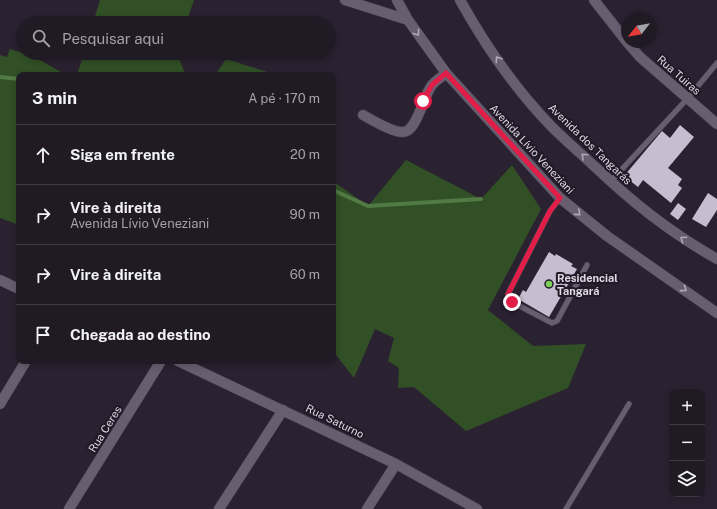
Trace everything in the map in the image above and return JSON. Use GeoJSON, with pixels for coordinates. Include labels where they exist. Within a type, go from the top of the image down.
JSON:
{"type":"FeatureCollection","features":[{"type":"Feature","properties":{"kind":"street"},"geometry":{"type":"LineString","coordinates":[[345,0],[408,20]]}},
{"type":"Feature","properties":{"kind":"street","name":"Avenida Lívio Veneziani"},"geometry":{"type":"LineString","coordinates":[[397,0],[408,20],[446,73],[560,198],[607,236],[717,313]]}},
{"type":"Feature","properties":{"kind":"street","name":"Avenida dos Tangarás"},"geometry":{"type":"LineString","coordinates":[[460,0],[472,22],[508,74],[552,126],[644,211],[691,244],[717,258]]}},
{"type":"Feature","properties":{"kind":"street","name":"Rua Tuiras"},"geometry":{"type":"LineString","coordinates":[[594,0],[621,34]]}},
{"type":"Feature","properties":{"kind":"street","name":"Rua Tuiras"},"geometry":{"type":"LineString","coordinates":[[632,48],[640,57],[717,124]]}},
{"type":"Feature","properties":{"kind":"street"},"geometry":{"type":"LineString","coordinates":[[362,115],[397,132],[404,133],[416,122],[423,101],[432,85],[446,73]]}},
{"type":"Feature","properties":{"kind":"street"},"geometry":{"type":"LineString","coordinates":[[0,280],[16,288]]}},
{"type":"Feature","properties":{"kind":"street"},"geometry":{"type":"LineString","coordinates":[[0,404],[24,364]]}},
{"type":"Feature","properties":{"kind":"street","name":"Rua Ceres"},"geometry":{"type":"LineString","coordinates":[[69,509],[159,364]]}},
{"type":"Feature","properties":{"kind":"street","name":"Rua Saturno"},"geometry":{"type":"LineString","coordinates":[[184,364],[396,464],[477,509]]}},
{"type":"Feature","properties":{"kind":"street"},"geometry":{"type":"LineString","coordinates":[[219,509],[283,410]]}},
{"type":"Feature","properties":{"kind":"street"},"geometry":{"type":"LineString","coordinates":[[367,509],[396,464]]}},
{"type":"Feature","properties":{"kind":"lane"},"geometry":{"type":"LineString","coordinates":[[610,181],[688,98],[717,63]]}},
{"type":"Feature","properties":{"kind":"lane"},"geometry":{"type":"LineString","coordinates":[[560,198],[546,218],[508,294],[509,298],[512,302],[552,324],[556,321],[587,265]]}},
{"type":"Feature","properties":{"kind":"lane"},"geometry":{"type":"LineString","coordinates":[[566,509],[630,404]]}},
{"type":"Feature","properties":{"kind":"green space"},"geometry":{"type":"Polygon","coordinates":[[[100,0],[194,0],[188,16],[95,16],[100,0]]]}},
{"type":"Feature","properties":{"kind":"green space"},"geometry":{"type":"Polygon","coordinates":[[[10,49],[16,51],[16,60],[40,60],[61,72],[16,72],[16,224],[0,218],[0,55],[7,57],[10,49]]]}},
{"type":"Feature","properties":{"kind":"green space"},"geometry":{"type":"Polygon","coordinates":[[[82,60],[180,60],[185,72],[78,72],[82,60]]]}},
{"type":"Feature","properties":{"kind":"green space"},"geometry":{"type":"Polygon","coordinates":[[[225,60],[229,60],[267,72],[217,72],[225,60]]]}},
{"type":"Feature","properties":{"kind":"green space"},"geometry":{"type":"Polygon","coordinates":[[[406,160],[481,199],[512,165],[541,209],[488,310],[533,346],[586,344],[568,388],[466,431],[414,387],[398,388],[399,368],[388,361],[394,338],[375,329],[354,378],[336,355],[336,183],[368,206],[406,160]]]}},
{"type":"Feature","properties":{"kind":"building"},"geometry":{"type":"Polygon","coordinates":[[[680,125],[694,137],[668,168],[682,179],[678,185],[682,188],[671,203],[643,180],[638,187],[624,176],[662,131],[670,138],[680,125]]]}},
{"type":"Feature","properties":{"kind":"building"},"geometry":{"type":"Polygon","coordinates":[[[708,193],[717,199],[717,210],[706,227],[692,219],[708,193]]]}},
{"type":"Feature","properties":{"kind":"building"},"geometry":{"type":"Polygon","coordinates":[[[678,203],[686,209],[678,220],[670,214],[678,203]]]}},
{"type":"Feature","properties":{"kind":"building","name":"Residencial Tangará"},"geometry":{"type":"Polygon","coordinates":[[[549,252],[555,256],[556,254],[573,264],[571,266],[577,269],[549,317],[518,299],[523,290],[526,292],[549,252]]]}},
{"type":"Feature","properties":{"kind":"waterway"},"geometry":{"type":"LineString","coordinates":[[0,77],[16,79]]}},
{"type":"Feature","properties":{"kind":"waterway"},"geometry":{"type":"LineString","coordinates":[[336,191],[368,206],[481,199]]}},
{"type":"Feature","properties":{"kind":"place","name":"Residencial Tangará"},"geometry":{"type":"Point","coordinates":[549,284]}},
{"type":"Feature","properties":{"kind":"route"},"geometry":{"type":"LineString","coordinates":[[423,101],[432,85],[446,73],[560,198],[550,211],[508,294],[512,302]]}}]}
